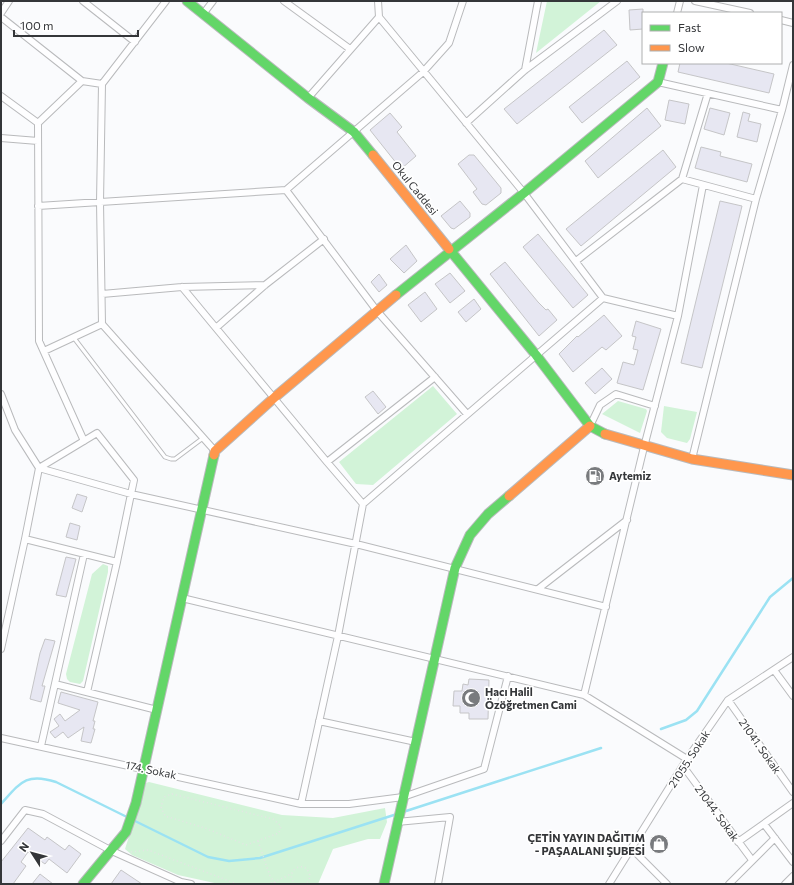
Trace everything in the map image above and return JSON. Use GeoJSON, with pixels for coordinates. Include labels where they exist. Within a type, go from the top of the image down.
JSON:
{"type":"FeatureCollection","features":[{"type":"Feature","properties":{"kind":"street"},"geometry":{"type":"LineString","coordinates":[[1,13],[9,1]]}},
{"type":"Feature","properties":{"kind":"street"},"geometry":{"type":"LineString","coordinates":[[83,1],[135,42]]}},
{"type":"Feature","properties":{"kind":"street"},"geometry":{"type":"LineString","coordinates":[[166,1],[102,84],[100,202],[102,324],[215,451]]}},
{"type":"Feature","properties":{"kind":"street","name":"Okul Caddesi"},"geometry":{"type":"LineString","coordinates":[[187,1],[308,98],[354,132],[536,355],[590,426]]}},
{"type":"Feature","properties":{"kind":"street"},"geometry":{"type":"LineString","coordinates":[[203,14],[213,1]]}},
{"type":"Feature","properties":{"kind":"street"},"geometry":{"type":"LineString","coordinates":[[284,1],[350,50]]}},
{"type":"Feature","properties":{"kind":"street"},"geometry":{"type":"LineString","coordinates":[[378,1],[380,17],[423,72],[524,193],[603,298],[678,316]]}},
{"type":"Feature","properties":{"kind":"street"},"geometry":{"type":"LineString","coordinates":[[38,206],[286,190],[423,72],[450,43],[463,1]]}},
{"type":"Feature","properties":{"kind":"street"},"geometry":{"type":"LineString","coordinates":[[525,70],[538,1]]}},
{"type":"Feature","properties":{"kind":"street"},"geometry":{"type":"LineString","coordinates":[[466,123],[525,70],[617,1]]}},
{"type":"Feature","properties":{"kind":"street"},"geometry":{"type":"LineString","coordinates":[[677,12],[680,1]]}},
{"type":"Feature","properties":{"kind":"street"},"geometry":{"type":"LineString","coordinates":[[695,1],[745,12]]}},
{"type":"Feature","properties":{"kind":"street"},"geometry":{"type":"LineString","coordinates":[[1,17],[82,81],[102,84]]}},
{"type":"Feature","properties":{"kind":"street"},"geometry":{"type":"LineString","coordinates":[[308,98],[380,17]]}},
{"type":"Feature","properties":{"kind":"street"},"geometry":{"type":"LineString","coordinates":[[782,20],[793,22]]}},
{"type":"Feature","properties":{"kind":"street"},"geometry":{"type":"LineString","coordinates":[[83,884],[112,851],[126,832],[136,802],[215,451],[275,397],[450,251],[524,193],[658,82],[663,64]]}},
{"type":"Feature","properties":{"kind":"street"},"geometry":{"type":"LineString","coordinates":[[692,459],[756,199],[782,110],[793,65]]}},
{"type":"Feature","properties":{"kind":"street"},"geometry":{"type":"LineString","coordinates":[[82,81],[38,123],[38,206],[39,341],[84,441]]}},
{"type":"Feature","properties":{"kind":"street"},"geometry":{"type":"LineString","coordinates":[[658,82],[782,110]]}},
{"type":"Feature","properties":{"kind":"street"},"geometry":{"type":"LineString","coordinates":[[576,261],[682,179],[708,93]]}},
{"type":"Feature","properties":{"kind":"street"},"geometry":{"type":"LineString","coordinates":[[1,96],[38,123]]}},
{"type":"Feature","properties":{"kind":"street"},"geometry":{"type":"LineString","coordinates":[[1,138],[38,141]]}},
{"type":"Feature","properties":{"kind":"street"},"geometry":{"type":"LineString","coordinates":[[682,179],[756,199]]}},
{"type":"Feature","properties":{"kind":"street"},"geometry":{"type":"LineString","coordinates":[[584,695],[644,447],[678,316],[703,185]]}},
{"type":"Feature","properties":{"kind":"street"},"geometry":{"type":"LineString","coordinates":[[286,190],[378,311],[467,414]]}},
{"type":"Feature","properties":{"kind":"street"},"geometry":{"type":"LineString","coordinates":[[218,327],[265,285],[324,239]]}},
{"type":"Feature","properties":{"kind":"street"},"geometry":{"type":"LineString","coordinates":[[102,294],[182,287],[265,285]]}},
{"type":"Feature","properties":{"kind":"street"},"geometry":{"type":"LineString","coordinates":[[182,287],[218,327],[327,462],[363,504]]}},
{"type":"Feature","properties":{"kind":"street"},"geometry":{"type":"LineString","coordinates":[[300,804],[338,636],[363,504],[603,298]]}},
{"type":"Feature","properties":{"kind":"street"},"geometry":{"type":"LineString","coordinates":[[44,351],[102,324]]}},
{"type":"Feature","properties":{"kind":"street"},"geometry":{"type":"LineString","coordinates":[[327,462],[435,377]]}},
{"type":"Feature","properties":{"kind":"street"},"geometry":{"type":"LineString","coordinates":[[1,394],[15,430],[39,468],[131,494],[356,544],[606,607]]}},
{"type":"Feature","properties":{"kind":"street"},"geometry":{"type":"LineString","coordinates":[[384,884],[394,833],[455,568],[470,535],[488,514],[590,426],[600,405],[616,394],[655,406]]}},
{"type":"Feature","properties":{"kind":"street"},"geometry":{"type":"LineString","coordinates":[[590,426],[610,437],[692,459],[793,476]]}},
{"type":"Feature","properties":{"kind":"street"},"geometry":{"type":"LineString","coordinates":[[1,649],[39,468],[97,433],[134,480],[87,692]]}},
{"type":"Feature","properties":{"kind":"street"},"geometry":{"type":"LineString","coordinates":[[538,589],[627,520]]}},
{"type":"Feature","properties":{"kind":"street"},"geometry":{"type":"LineString","coordinates":[[25,539],[117,562]]}},
{"type":"Feature","properties":{"kind":"street"},"geometry":{"type":"LineString","coordinates":[[41,746],[84,554]]}},
{"type":"Feature","properties":{"kind":"street"},"geometry":{"type":"LineString","coordinates":[[182,598],[584,695],[687,759]]}},
{"type":"Feature","properties":{"kind":"street","name":"21055. Sokak"},"geometry":{"type":"LineString","coordinates":[[609,884],[687,759],[728,700],[793,657]]}},
{"type":"Feature","properties":{"kind":"street"},"geometry":{"type":"LineString","coordinates":[[774,670],[793,696]]}},
{"type":"Feature","properties":{"kind":"street","name":"174. Sokak"},"geometry":{"type":"LineString","coordinates":[[1,738],[144,768],[300,804],[350,804],[402,801],[484,769],[508,676]]}},
{"type":"Feature","properties":{"kind":"street"},"geometry":{"type":"LineString","coordinates":[[55,684],[157,710]]}},
{"type":"Feature","properties":{"kind":"street","name":"21041. Sokak"},"geometry":{"type":"LineString","coordinates":[[728,700],[793,792]]}},
{"type":"Feature","properties":{"kind":"street"},"geometry":{"type":"LineString","coordinates":[[319,721],[416,742]]}},
{"type":"Feature","properties":{"kind":"street","name":"21044. Sokak"},"geometry":{"type":"LineString","coordinates":[[683,766],[752,860]]}},
{"type":"Feature","properties":{"kind":"street"},"geometry":{"type":"LineString","coordinates":[[738,842],[793,803]]}},
{"type":"Feature","properties":{"kind":"street"},"geometry":{"type":"LineString","coordinates":[[1,842],[25,810],[44,814],[112,851],[171,878],[191,884]]}},
{"type":"Feature","properties":{"kind":"street"},"geometry":{"type":"LineString","coordinates":[[397,822],[450,817],[438,884]]}},
{"type":"Feature","properties":{"kind":"street"},"geometry":{"type":"LineString","coordinates":[[764,824],[793,862]]}},
{"type":"Feature","properties":{"kind":"street"},"geometry":{"type":"LineString","coordinates":[[729,884],[774,838]]}},
{"type":"Feature","properties":{"kind":"street"},"geometry":{"type":"LineString","coordinates":[[632,848],[667,884]]}},
{"type":"Feature","properties":{"kind":"street"},"geometry":{"type":"LineString","coordinates":[[785,884],[793,876]]}},
{"type":"Feature","properties":{"kind":"street"},"geometry":{"type":"LineString","coordinates":[[166,884],[171,878]]}},
{"type":"Feature","properties":{"kind":"lane"},"geometry":{"type":"LineString","coordinates":[[73,337],[165,457],[171,460],[175,459],[203,438]]}},
{"type":"Feature","properties":{"kind":"path"},"geometry":{"type":"LineString","coordinates":[[172,794],[277,821],[281,826],[279,833],[258,841],[246,845],[205,828],[165,816],[161,807],[164,797],[172,794]]}},
{"type":"Feature","properties":{"kind":"path"},"geometry":{"type":"LineString","coordinates":[[258,841],[270,876],[274,882],[279,884]]}},
{"type":"Feature","properties":{"kind":"path"},"geometry":{"type":"LineString","coordinates":[[129,852],[148,850],[237,884]]}},
{"type":"Feature","properties":{"kind":"path"},"geometry":{"type":"LineString","coordinates":[[267,884],[291,874],[297,867],[306,868],[310,877],[305,884]]}},
{"type":"Feature","properties":{"kind":"path"},"geometry":{"type":"LineString","coordinates":[[291,874],[292,880],[296,884]]}},
{"type":"Feature","properties":{"kind":"green space"},"geometry":{"type":"Polygon","coordinates":[[[547,1],[601,1],[536,53],[547,1]]]}},
{"type":"Feature","properties":{"kind":"green space"},"geometry":{"type":"Polygon","coordinates":[[[433,386],[457,414],[373,485],[356,484],[339,462],[433,386]]]}},
{"type":"Feature","properties":{"kind":"green space"},"geometry":{"type":"Polygon","coordinates":[[[618,401],[646,409],[647,411],[640,433],[602,414],[618,401]]]}},
{"type":"Feature","properties":{"kind":"green space"},"geometry":{"type":"Polygon","coordinates":[[[664,406],[697,412],[690,439],[687,443],[667,438],[661,432],[664,406]]]}},
{"type":"Feature","properties":{"kind":"green space"},"geometry":{"type":"Polygon","coordinates":[[[103,564],[108,566],[108,572],[83,681],[80,684],[70,682],[67,679],[66,674],[92,574],[103,564]]]}},
{"type":"Feature","properties":{"kind":"green space"},"geometry":{"type":"Polygon","coordinates":[[[149,782],[282,815],[333,818],[385,808],[387,822],[380,839],[368,839],[333,849],[318,884],[219,884],[178,875],[132,855],[125,849],[146,783],[149,782]]]}},
{"type":"Feature","properties":{"kind":"building"},"geometry":{"type":"Polygon","coordinates":[[[643,9],[642,29],[630,30],[629,10],[643,9]]]}},
{"type":"Feature","properties":{"kind":"building"},"geometry":{"type":"Polygon","coordinates":[[[604,30],[617,45],[517,124],[504,109],[604,30]]]}},
{"type":"Feature","properties":{"kind":"building"},"geometry":{"type":"Polygon","coordinates":[[[627,61],[640,77],[582,123],[569,107],[627,61]]]}},
{"type":"Feature","properties":{"kind":"building"},"geometry":{"type":"Polygon","coordinates":[[[680,64],[730,64],[774,74],[769,93],[678,72],[680,64]]]}},
{"type":"Feature","properties":{"kind":"building"},"geometry":{"type":"Polygon","coordinates":[[[669,100],[689,104],[685,124],[665,120],[669,100]]]}},
{"type":"Feature","properties":{"kind":"building"},"geometry":{"type":"Polygon","coordinates":[[[647,108],[661,126],[598,178],[585,161],[647,108]]]}},
{"type":"Feature","properties":{"kind":"building"},"geometry":{"type":"Polygon","coordinates":[[[710,108],[730,113],[724,135],[704,129],[710,108]]]}},
{"type":"Feature","properties":{"kind":"building"},"geometry":{"type":"Polygon","coordinates":[[[743,112],[750,114],[748,121],[761,124],[757,142],[737,137],[743,112]]]}},
{"type":"Feature","properties":{"kind":"building"},"geometry":{"type":"Polygon","coordinates":[[[390,113],[402,127],[397,132],[416,156],[401,169],[370,130],[390,113]]]}},
{"type":"Feature","properties":{"kind":"building"},"geometry":{"type":"Polygon","coordinates":[[[701,147],[721,152],[720,156],[752,164],[747,182],[695,168],[701,147]]]}},
{"type":"Feature","properties":{"kind":"building"},"geometry":{"type":"Polygon","coordinates":[[[663,150],[676,167],[581,246],[566,229],[663,150]]]}},
{"type":"Feature","properties":{"kind":"building"},"geometry":{"type":"Polygon","coordinates":[[[469,155],[474,155],[501,188],[501,193],[486,205],[482,204],[473,192],[477,189],[458,164],[469,155]]]}},
{"type":"Feature","properties":{"kind":"building"},"geometry":{"type":"Polygon","coordinates":[[[460,201],[470,213],[470,217],[454,229],[451,228],[441,216],[460,201]]]}},
{"type":"Feature","properties":{"kind":"building"},"geometry":{"type":"Polygon","coordinates":[[[720,201],[742,206],[702,368],[681,363],[720,201]]]}},
{"type":"Feature","properties":{"kind":"building"},"geometry":{"type":"Polygon","coordinates":[[[538,234],[588,295],[573,308],[523,247],[538,234]]]}},
{"type":"Feature","properties":{"kind":"building"},"geometry":{"type":"Polygon","coordinates":[[[406,245],[417,261],[404,273],[390,259],[406,245]]]}},
{"type":"Feature","properties":{"kind":"building"},"geometry":{"type":"Polygon","coordinates":[[[505,262],[538,302],[546,310],[548,309],[557,320],[539,336],[490,274],[505,262]]]}},
{"type":"Feature","properties":{"kind":"building"},"geometry":{"type":"Polygon","coordinates":[[[450,273],[465,291],[450,303],[435,284],[450,273]]]}},
{"type":"Feature","properties":{"kind":"building"},"geometry":{"type":"Polygon","coordinates":[[[379,274],[387,285],[379,292],[371,282],[379,274]]]}},
{"type":"Feature","properties":{"kind":"building"},"geometry":{"type":"Polygon","coordinates":[[[425,292],[437,309],[421,322],[408,305],[425,292]]]}},
{"type":"Feature","properties":{"kind":"building"},"geometry":{"type":"Polygon","coordinates":[[[474,299],[481,309],[466,322],[458,312],[474,299]]]}},
{"type":"Feature","properties":{"kind":"building"},"geometry":{"type":"Polygon","coordinates":[[[604,315],[622,336],[606,350],[602,347],[573,372],[559,354],[577,336],[578,337],[604,315]]]}},
{"type":"Feature","properties":{"kind":"building"},"geometry":{"type":"Polygon","coordinates":[[[636,321],[661,329],[643,390],[617,383],[623,362],[634,365],[638,350],[633,349],[636,337],[632,336],[636,321]]]}},
{"type":"Feature","properties":{"kind":"building"},"geometry":{"type":"Polygon","coordinates":[[[602,368],[612,379],[595,394],[585,383],[602,368]]]}},
{"type":"Feature","properties":{"kind":"building"},"geometry":{"type":"Polygon","coordinates":[[[373,391],[386,407],[378,414],[365,397],[373,391]]]}},
{"type":"Feature","properties":{"kind":"building"},"geometry":{"type":"Polygon","coordinates":[[[77,494],[87,497],[82,512],[72,508],[77,494]]]}},
{"type":"Feature","properties":{"kind":"building"},"geometry":{"type":"Polygon","coordinates":[[[70,523],[80,526],[77,540],[66,537],[70,523]]]}},
{"type":"Feature","properties":{"kind":"building"},"geometry":{"type":"Polygon","coordinates":[[[66,557],[76,559],[66,597],[56,595],[66,557]]]}},
{"type":"Feature","properties":{"kind":"building"},"geometry":{"type":"Polygon","coordinates":[[[45,639],[55,641],[42,686],[45,686],[41,702],[30,699],[40,653],[45,639]]]}},
{"type":"Feature","properties":{"kind":"building","name":"Hacı Halil Özöğretmen Cami"},"geometry":{"type":"Polygon","coordinates":[[[469,679],[489,680],[488,719],[469,719],[469,713],[460,713],[460,706],[453,706],[454,691],[462,691],[463,684],[468,685],[469,679]]]}},
{"type":"Feature","properties":{"kind":"building"},"geometry":{"type":"Polygon","coordinates":[[[61,692],[98,702],[93,721],[95,721],[93,729],[95,729],[91,743],[81,741],[84,727],[68,738],[63,732],[55,738],[50,732],[59,726],[54,719],[60,714],[65,721],[80,710],[58,703],[61,692]]]}},
{"type":"Feature","properties":{"kind":"building"},"geometry":{"type":"Polygon","coordinates":[[[28,828],[45,840],[47,837],[65,850],[69,845],[81,854],[67,873],[49,859],[45,864],[28,852],[21,862],[26,866],[13,884],[1,884],[1,862],[28,828]]]}},
{"type":"Feature","properties":{"kind":"building"},"geometry":{"type":"Polygon","coordinates":[[[121,870],[142,884],[111,884],[121,870]]]}},
{"type":"Feature","properties":{"kind":"building"},"geometry":{"type":"Polygon","coordinates":[[[40,874],[53,884],[32,884],[40,874]]]}},
{"type":"Feature","properties":{"kind":"waterway"},"geometry":{"type":"LineString","coordinates":[[661,729],[686,720],[697,711],[770,597],[793,578]]}},
{"type":"Feature","properties":{"kind":"waterway"},"geometry":{"type":"LineString","coordinates":[[403,812],[601,748]]}},
{"type":"Feature","properties":{"kind":"waterway"},"geometry":{"type":"LineString","coordinates":[[1,804],[13,790],[24,781],[37,778],[46,779],[56,782],[208,857],[229,861],[260,858],[397,814]]}},
{"type":"Feature","properties":{"kind":"traffic: fast"},"geometry":{"type":"LineString","coordinates":[[187,1],[308,98],[354,132],[373,155]]}},
{"type":"Feature","properties":{"kind":"traffic: fast"},"geometry":{"type":"LineString","coordinates":[[396,295],[524,193],[658,82],[663,64]]}},
{"type":"Feature","properties":{"kind":"traffic: fast"},"geometry":{"type":"LineString","coordinates":[[449,249],[536,355],[590,426],[605,434]]}},
{"type":"Feature","properties":{"kind":"traffic: fast"},"geometry":{"type":"LineString","coordinates":[[83,884],[126,832],[136,803],[214,455]]}},
{"type":"Feature","properties":{"kind":"traffic: fast"},"geometry":{"type":"LineString","coordinates":[[384,884],[455,568],[470,535],[488,514],[509,496]]}},
{"type":"Feature","properties":{"kind":"traffic: slow"},"geometry":{"type":"LineString","coordinates":[[373,155],[449,249]]}},
{"type":"Feature","properties":{"kind":"traffic: slow"},"geometry":{"type":"LineString","coordinates":[[214,455],[215,451],[275,397],[396,295]]}},
{"type":"Feature","properties":{"kind":"traffic: slow"},"geometry":{"type":"LineString","coordinates":[[509,496],[590,426]]}},
{"type":"Feature","properties":{"kind":"traffic: slow"},"geometry":{"type":"LineString","coordinates":[[605,434],[692,459],[793,475]]}},
{"type":"Feature","properties":{"kind":"place","name":"Aytemiz"},"geometry":{"type":"Point","coordinates":[595,476]}},
{"type":"Feature","properties":{"kind":"place","name":"Hacı Halil Özöğretmen Cami"},"geometry":{"type":"Point","coordinates":[471,698]}},
{"type":"Feature","properties":{"kind":"place","name":"ÇETİN YAYIN DAĞITIM - PAŞAALANI ŞUBESİ"},"geometry":{"type":"Point","coordinates":[659,844]}}]}
